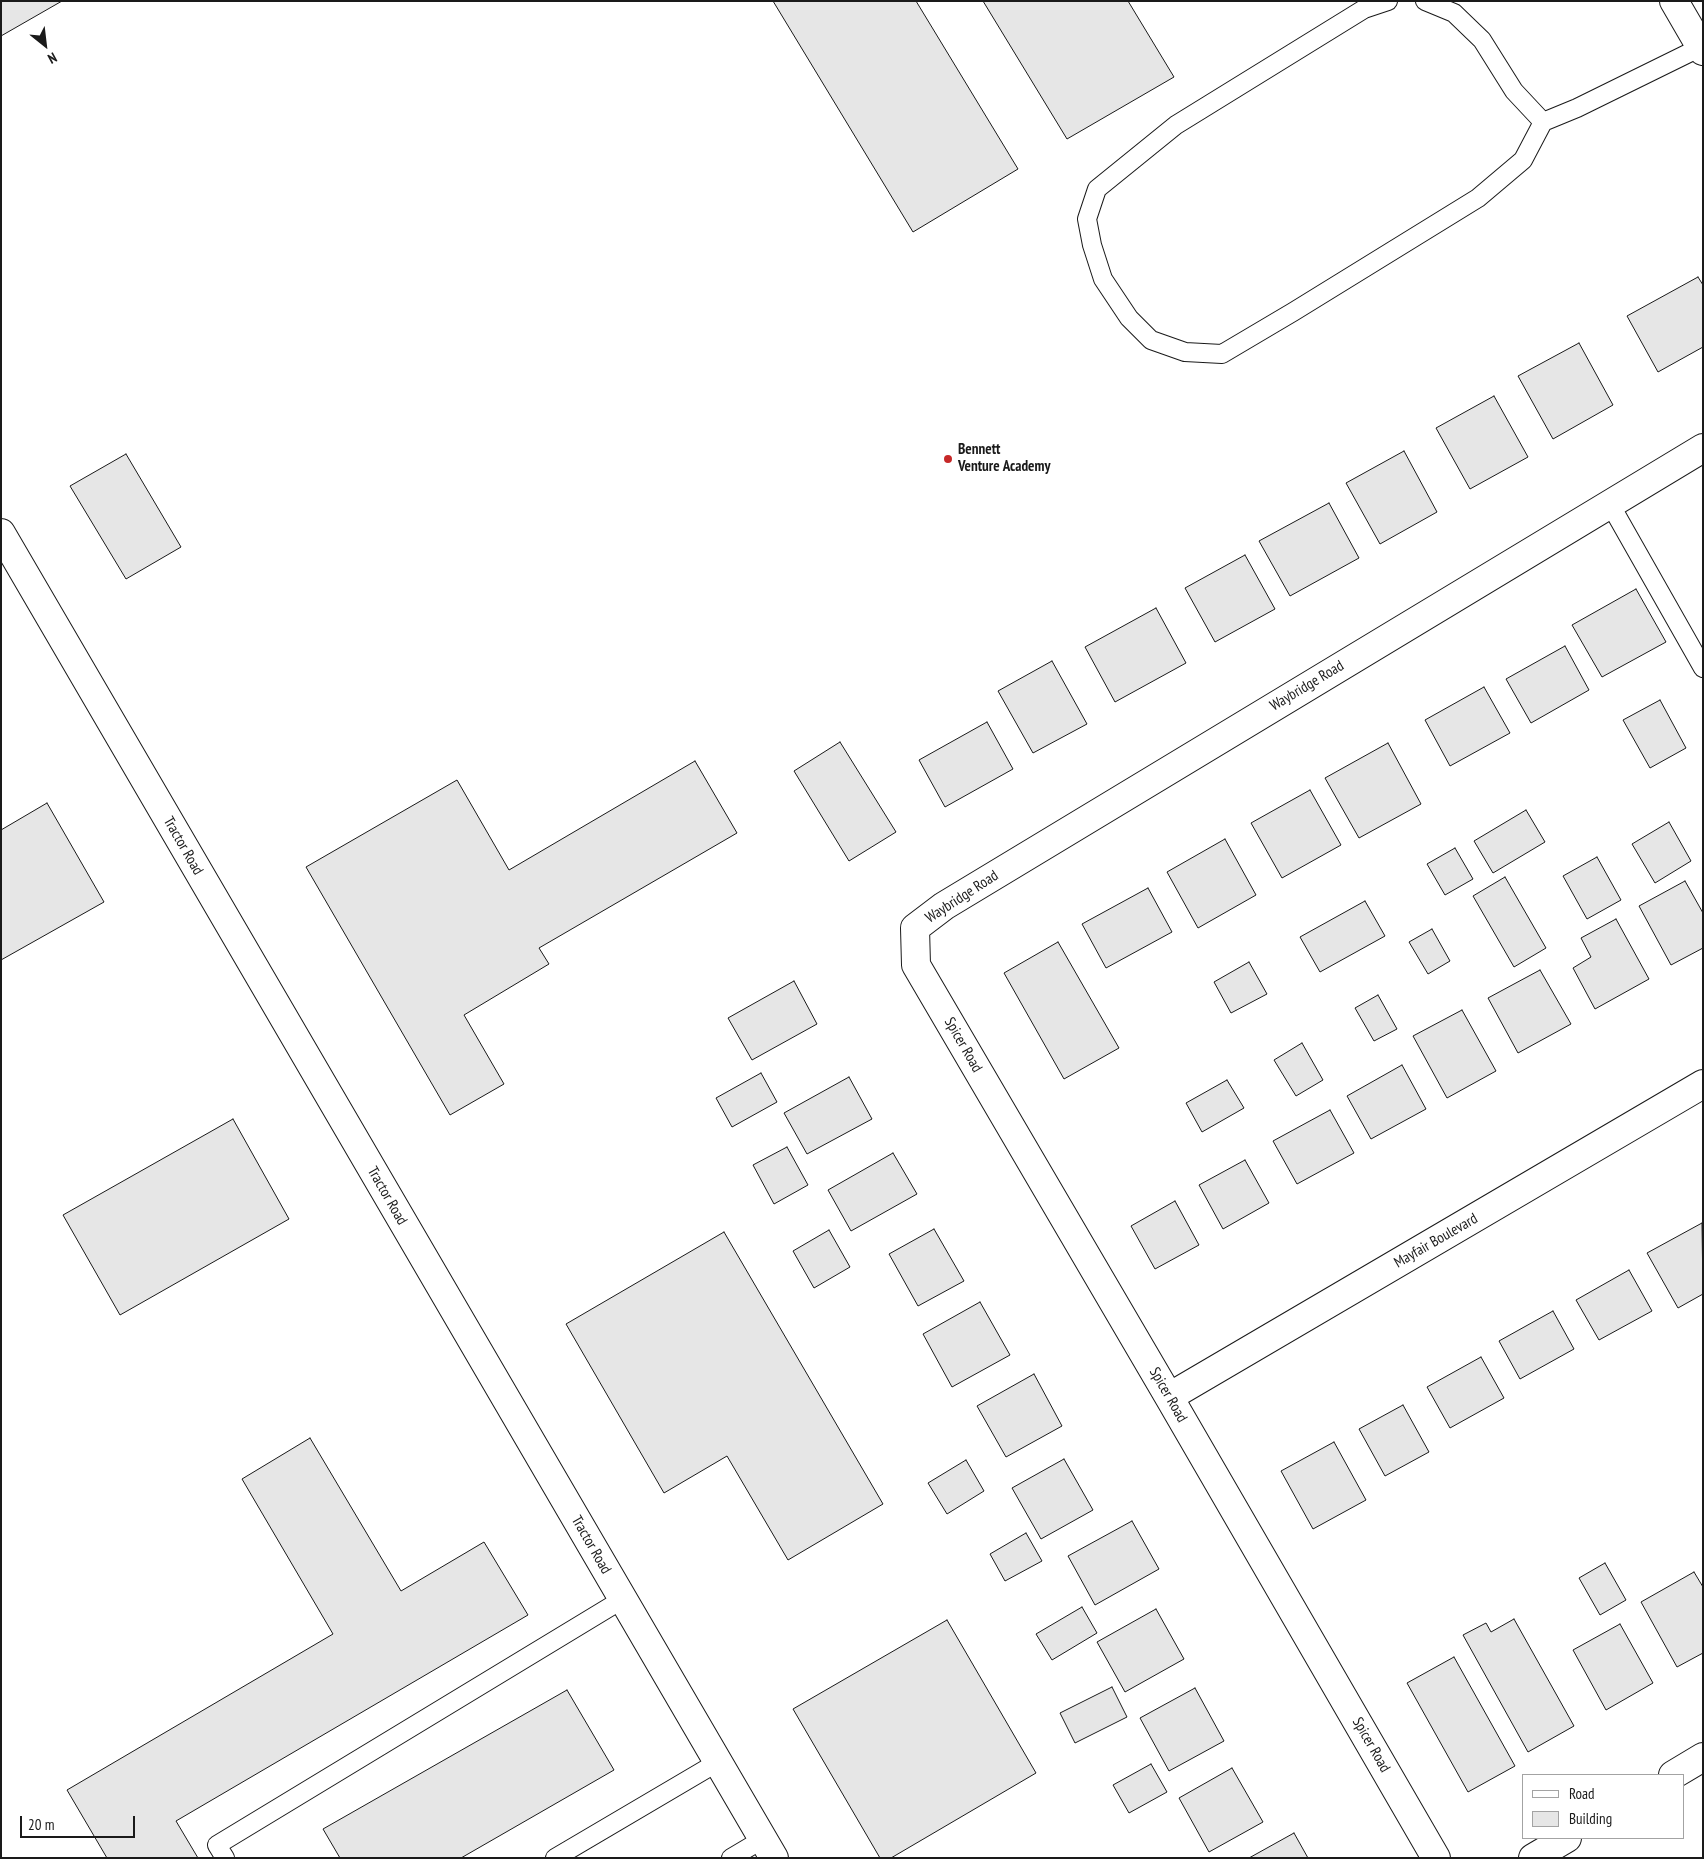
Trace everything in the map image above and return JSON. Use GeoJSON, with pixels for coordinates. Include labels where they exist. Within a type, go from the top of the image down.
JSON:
{"type":"FeatureCollection","features":[{"type":"Feature","properties":{"kind":"street"},"geometry":{"type":"LineString","coordinates":[[1674,1],[1702,49]]}},
{"type":"Feature","properties":{"kind":"street","name":"Waybridge Road"},"geometry":{"type":"LineString","coordinates":[[914,928],[944,906],[1703,448]]}},
{"type":"Feature","properties":{"kind":"street","name":"Tractor Road"},"geometry":{"type":"LineString","coordinates":[[1,533],[768,1848]]}},
{"type":"Feature","properties":{"kind":"street","name":"Spicer Road"},"geometry":{"type":"LineString","coordinates":[[914,928],[916,965],[1436,1858]]}},
{"type":"Feature","properties":{"kind":"street","name":"Mayfair Boulevard"},"geometry":{"type":"LineString","coordinates":[[1169,1397],[1703,1084]]}},
{"type":"Feature","properties":{"kind":"street"},"geometry":{"type":"LineString","coordinates":[[1675,1774],[1703,1758]]}},
{"type":"Feature","properties":{"kind":"street"},"geometry":{"type":"LineString","coordinates":[[1534,1858],[1565,1839]]}},
{"type":"Feature","properties":{"kind":"lane"},"geometry":{"type":"LineString","coordinates":[[1388,1],[1364,9],[1176,125],[1097,189],[1087,218],[1092,245],[1103,279],[1129,318],[1151,340],[1185,352],[1222,354],[1478,198],[1523,160],[1544,122],[1702,49]]}},
{"type":"Feature","properties":{"kind":"lane"},"geometry":{"type":"LineString","coordinates":[[1425,1],[1454,13],[1482,40],[1514,92],[1544,122]]}},
{"type":"Feature","properties":{"kind":"lane"},"geometry":{"type":"LineString","coordinates":[[1610,504],[1703,668]]}},
{"type":"Feature","properties":{"kind":"lane"},"geometry":{"type":"LineString","coordinates":[[225,1858],[217,1845],[622,1599]]}},
{"type":"Feature","properties":{"kind":"lane"},"geometry":{"type":"LineString","coordinates":[[555,1858],[718,1762]]}},
{"type":"Feature","properties":{"kind":"lane"},"geometry":{"type":"LineString","coordinates":[[730,1858],[768,1848]]}},
{"type":"Feature","properties":{"kind":"building"},"geometry":{"type":"Polygon","coordinates":[[[1,1],[62,1],[1,36],[1,1]]]}},
{"type":"Feature","properties":{"kind":"building"},"geometry":{"type":"Polygon","coordinates":[[[773,1],[916,1],[1018,169],[913,232],[773,1]]]}},
{"type":"Feature","properties":{"kind":"building"},"geometry":{"type":"Polygon","coordinates":[[[983,1],[1128,1],[1174,77],[1067,139],[983,1]]]}},
{"type":"Feature","properties":{"kind":"building"},"geometry":{"type":"Polygon","coordinates":[[[1698,277],[1703,285],[1703,347],[1658,372],[1627,316],[1698,277]]]}},
{"type":"Feature","properties":{"kind":"building"},"geometry":{"type":"Polygon","coordinates":[[[1579,343],[1613,405],[1553,439],[1518,376],[1579,343]]]}},
{"type":"Feature","properties":{"kind":"building"},"geometry":{"type":"Polygon","coordinates":[[[1494,396],[1528,457],[1470,489],[1436,428],[1494,396]]]}},
{"type":"Feature","properties":{"kind":"building"},"geometry":{"type":"Polygon","coordinates":[[[1404,451],[1437,512],[1380,544],[1346,483],[1404,451]]]}},
{"type":"Feature","properties":{"kind":"building"},"geometry":{"type":"Polygon","coordinates":[[[126,454],[181,547],[126,579],[70,486],[126,454]]]}},
{"type":"Feature","properties":{"kind":"building"},"geometry":{"type":"Polygon","coordinates":[[[1329,503],[1359,558],[1290,596],[1259,541],[1329,503]]]}},
{"type":"Feature","properties":{"kind":"building"},"geometry":{"type":"Polygon","coordinates":[[[1245,555],[1275,609],[1215,642],[1185,588],[1245,555]]]}},
{"type":"Feature","properties":{"kind":"building"},"geometry":{"type":"Polygon","coordinates":[[[1636,589],[1666,642],[1602,677],[1572,625],[1636,589]]]}},
{"type":"Feature","properties":{"kind":"building"},"geometry":{"type":"Polygon","coordinates":[[[1156,608],[1186,663],[1115,702],[1085,647],[1156,608]]]}},
{"type":"Feature","properties":{"kind":"building"},"geometry":{"type":"Polygon","coordinates":[[[1565,646],[1589,690],[1531,723],[1506,679],[1565,646]]]}},
{"type":"Feature","properties":{"kind":"building"},"geometry":{"type":"Polygon","coordinates":[[[1052,661],[1087,724],[1033,753],[998,691],[1052,661]]]}},
{"type":"Feature","properties":{"kind":"building"},"geometry":{"type":"Polygon","coordinates":[[[1484,687],[1510,733],[1450,766],[1425,720],[1484,687]]]}},
{"type":"Feature","properties":{"kind":"building"},"geometry":{"type":"Polygon","coordinates":[[[1660,700],[1686,748],[1650,768],[1623,720],[1660,700]]]}},
{"type":"Feature","properties":{"kind":"building"},"geometry":{"type":"Polygon","coordinates":[[[987,722],[1013,769],[945,807],[919,760],[987,722]]]}},
{"type":"Feature","properties":{"kind":"building"},"geometry":{"type":"Polygon","coordinates":[[[840,742],[896,832],[849,861],[794,771],[840,742]]]}},
{"type":"Feature","properties":{"kind":"building"},"geometry":{"type":"Polygon","coordinates":[[[1388,743],[1421,804],[1359,838],[1325,778],[1388,743]]]}},
{"type":"Feature","properties":{"kind":"building"},"geometry":{"type":"Polygon","coordinates":[[[695,761],[737,833],[539,948],[549,964],[464,1015],[504,1084],[450,1115],[306,867],[457,780],[509,870],[695,761]]]}},
{"type":"Feature","properties":{"kind":"building"},"geometry":{"type":"Polygon","coordinates":[[[1310,790],[1341,845],[1282,878],[1251,823],[1310,790]]]}},
{"type":"Feature","properties":{"kind":"building"},"geometry":{"type":"Polygon","coordinates":[[[47,803],[104,902],[1,960],[1,830],[47,803]]]}},
{"type":"Feature","properties":{"kind":"building"},"geometry":{"type":"Polygon","coordinates":[[[1526,810],[1545,842],[1493,873],[1474,841],[1526,810]]]}},
{"type":"Feature","properties":{"kind":"building"},"geometry":{"type":"Polygon","coordinates":[[[1669,822],[1691,861],[1655,883],[1632,844],[1669,822]]]}},
{"type":"Feature","properties":{"kind":"building"},"geometry":{"type":"Polygon","coordinates":[[[1225,839],[1256,895],[1198,928],[1167,872],[1225,839]]]}},
{"type":"Feature","properties":{"kind":"building"},"geometry":{"type":"Polygon","coordinates":[[[1455,848],[1473,879],[1445,895],[1427,864],[1455,848]]]}},
{"type":"Feature","properties":{"kind":"building"},"geometry":{"type":"Polygon","coordinates":[[[1597,857],[1621,900],[1587,919],[1563,876],[1597,857]]]}},
{"type":"Feature","properties":{"kind":"building"},"geometry":{"type":"Polygon","coordinates":[[[1505,877],[1546,948],[1514,967],[1473,896],[1505,877]]]}},
{"type":"Feature","properties":{"kind":"building"},"geometry":{"type":"Polygon","coordinates":[[[1685,881],[1703,913],[1703,948],[1671,965],[1639,906],[1685,881]]]}},
{"type":"Feature","properties":{"kind":"building"},"geometry":{"type":"Polygon","coordinates":[[[1148,888],[1172,932],[1106,968],[1082,924],[1148,888]]]}},
{"type":"Feature","properties":{"kind":"building"},"geometry":{"type":"Polygon","coordinates":[[[1365,901],[1385,936],[1320,972],[1300,937],[1365,901]]]}},
{"type":"Feature","properties":{"kind":"building"},"geometry":{"type":"Polygon","coordinates":[[[1616,919],[1649,979],[1595,1009],[1573,968],[1591,957],[1581,938],[1616,919]]]}},
{"type":"Feature","properties":{"kind":"building"},"geometry":{"type":"Polygon","coordinates":[[[1432,929],[1450,961],[1428,974],[1409,942],[1432,929]]]}},
{"type":"Feature","properties":{"kind":"building"},"geometry":{"type":"Polygon","coordinates":[[[1058,942],[1119,1048],[1064,1079],[1004,973],[1058,942]]]}},
{"type":"Feature","properties":{"kind":"building"},"geometry":{"type":"Polygon","coordinates":[[[1249,962],[1267,994],[1231,1013],[1214,982],[1249,962]]]}},
{"type":"Feature","properties":{"kind":"building"},"geometry":{"type":"Polygon","coordinates":[[[1540,970],[1571,1024],[1518,1053],[1488,998],[1540,970]]]}},
{"type":"Feature","properties":{"kind":"building"},"geometry":{"type":"Polygon","coordinates":[[[794,981],[817,1024],[752,1060],[728,1018],[794,981]]]}},
{"type":"Feature","properties":{"kind":"building"},"geometry":{"type":"Polygon","coordinates":[[[1378,995],[1397,1029],[1374,1041],[1355,1008],[1378,995]]]}},
{"type":"Feature","properties":{"kind":"building"},"geometry":{"type":"Polygon","coordinates":[[[1462,1010],[1496,1071],[1447,1098],[1413,1036],[1462,1010]]]}},
{"type":"Feature","properties":{"kind":"building"},"geometry":{"type":"Polygon","coordinates":[[[1302,1043],[1323,1080],[1296,1096],[1274,1060],[1302,1043]]]}},
{"type":"Feature","properties":{"kind":"building"},"geometry":{"type":"Polygon","coordinates":[[[1402,1065],[1426,1109],[1371,1139],[1347,1096],[1402,1065]]]}},
{"type":"Feature","properties":{"kind":"building"},"geometry":{"type":"Polygon","coordinates":[[[761,1073],[777,1102],[732,1127],[716,1098],[761,1073]]]}},
{"type":"Feature","properties":{"kind":"building"},"geometry":{"type":"Polygon","coordinates":[[[849,1077],[872,1119],[807,1154],[784,1113],[849,1077]]]}},
{"type":"Feature","properties":{"kind":"building"},"geometry":{"type":"Polygon","coordinates":[[[1227,1080],[1244,1108],[1202,1132],[1186,1103],[1227,1080]]]}},
{"type":"Feature","properties":{"kind":"building"},"geometry":{"type":"Polygon","coordinates":[[[1330,1110],[1354,1153],[1297,1184],[1273,1141],[1330,1110]]]}},
{"type":"Feature","properties":{"kind":"building"},"geometry":{"type":"Polygon","coordinates":[[[233,1119],[289,1219],[120,1315],[63,1215],[233,1119]]]}},
{"type":"Feature","properties":{"kind":"building"},"geometry":{"type":"Polygon","coordinates":[[[787,1147],[808,1185],[774,1204],[753,1165],[787,1147]]]}},
{"type":"Feature","properties":{"kind":"building"},"geometry":{"type":"Polygon","coordinates":[[[893,1153],[917,1194],[851,1231],[828,1190],[893,1153]]]}},
{"type":"Feature","properties":{"kind":"building"},"geometry":{"type":"Polygon","coordinates":[[[1245,1160],[1269,1203],[1223,1229],[1199,1185],[1245,1160]]]}},
{"type":"Feature","properties":{"kind":"building"},"geometry":{"type":"Polygon","coordinates":[[[1175,1201],[1199,1245],[1155,1269],[1131,1226],[1175,1201]]]}},
{"type":"Feature","properties":{"kind":"building"},"geometry":{"type":"Polygon","coordinates":[[[1702,1223],[1703,1294],[1678,1308],[1647,1253],[1702,1223]]]}},
{"type":"Feature","properties":{"kind":"building"},"geometry":{"type":"Polygon","coordinates":[[[934,1229],[964,1281],[918,1306],[889,1254],[934,1229]]]}},
{"type":"Feature","properties":{"kind":"building"},"geometry":{"type":"Polygon","coordinates":[[[829,1230],[850,1267],[814,1288],[793,1251],[829,1230]]]}},
{"type":"Feature","properties":{"kind":"building"},"geometry":{"type":"Polygon","coordinates":[[[724,1232],[883,1504],[788,1560],[727,1456],[664,1493],[566,1324],[724,1232]]]}},
{"type":"Feature","properties":{"kind":"building"},"geometry":{"type":"Polygon","coordinates":[[[1629,1270],[1652,1311],[1599,1340],[1576,1300],[1629,1270]]]}},
{"type":"Feature","properties":{"kind":"building"},"geometry":{"type":"Polygon","coordinates":[[[980,1302],[1010,1355],[952,1387],[923,1334],[980,1302]]]}},
{"type":"Feature","properties":{"kind":"building"},"geometry":{"type":"Polygon","coordinates":[[[1553,1311],[1574,1349],[1520,1379],[1499,1341],[1553,1311]]]}},
{"type":"Feature","properties":{"kind":"building"},"geometry":{"type":"Polygon","coordinates":[[[1481,1357],[1504,1398],[1450,1428],[1427,1387],[1481,1357]]]}},
{"type":"Feature","properties":{"kind":"building"},"geometry":{"type":"Polygon","coordinates":[[[1034,1374],[1062,1426],[1006,1457],[977,1406],[1034,1374]]]}},
{"type":"Feature","properties":{"kind":"building"},"geometry":{"type":"Polygon","coordinates":[[[1403,1405],[1429,1452],[1385,1476],[1359,1429],[1403,1405]]]}},
{"type":"Feature","properties":{"kind":"building"},"geometry":{"type":"Polygon","coordinates":[[[310,1438],[401,1591],[484,1542],[528,1615],[176,1821],[198,1858],[107,1858],[67,1790],[333,1634],[242,1479],[310,1438]]]}},
{"type":"Feature","properties":{"kind":"building"},"geometry":{"type":"Polygon","coordinates":[[[1334,1442],[1366,1500],[1313,1529],[1281,1471],[1334,1442]]]}},
{"type":"Feature","properties":{"kind":"building"},"geometry":{"type":"Polygon","coordinates":[[[1064,1459],[1093,1510],[1041,1539],[1012,1488],[1064,1459]]]}},
{"type":"Feature","properties":{"kind":"building"},"geometry":{"type":"Polygon","coordinates":[[[966,1460],[984,1491],[947,1514],[928,1483],[966,1460]]]}},
{"type":"Feature","properties":{"kind":"building"},"geometry":{"type":"Polygon","coordinates":[[[1132,1521],[1159,1569],[1095,1605],[1068,1556],[1132,1521]]]}},
{"type":"Feature","properties":{"kind":"building"},"geometry":{"type":"Polygon","coordinates":[[[1026,1533],[1042,1561],[1005,1581],[990,1554],[1026,1533]]]}},
{"type":"Feature","properties":{"kind":"building"},"geometry":{"type":"Polygon","coordinates":[[[1605,1563],[1626,1600],[1600,1615],[1579,1578],[1605,1563]]]}},
{"type":"Feature","properties":{"kind":"building"},"geometry":{"type":"Polygon","coordinates":[[[1694,1572],[1703,1587],[1703,1653],[1677,1667],[1641,1602],[1694,1572]]]}},
{"type":"Feature","properties":{"kind":"building"},"geometry":{"type":"Polygon","coordinates":[[[1082,1607],[1097,1633],[1052,1660],[1036,1634],[1082,1607]]]}},
{"type":"Feature","properties":{"kind":"building"},"geometry":{"type":"Polygon","coordinates":[[[1156,1609],[1184,1659],[1125,1692],[1097,1642],[1156,1609]]]}},
{"type":"Feature","properties":{"kind":"building"},"geometry":{"type":"Polygon","coordinates":[[[1514,1619],[1574,1726],[1528,1752],[1463,1635],[1486,1623],[1491,1632],[1514,1619]]]}},
{"type":"Feature","properties":{"kind":"building"},"geometry":{"type":"Polygon","coordinates":[[[947,1620],[1036,1773],[891,1858],[880,1858],[793,1709],[947,1620]]]}},
{"type":"Feature","properties":{"kind":"building"},"geometry":{"type":"Polygon","coordinates":[[[1620,1624],[1653,1683],[1606,1710],[1573,1650],[1620,1624]]]}},
{"type":"Feature","properties":{"kind":"building"},"geometry":{"type":"Polygon","coordinates":[[[1454,1657],[1515,1766],[1468,1792],[1407,1683],[1454,1657]]]}},
{"type":"Feature","properties":{"kind":"building"},"geometry":{"type":"Polygon","coordinates":[[[1112,1687],[1127,1717],[1075,1743],[1060,1713],[1112,1687]]]}},
{"type":"Feature","properties":{"kind":"building"},"geometry":{"type":"Polygon","coordinates":[[[1195,1688],[1224,1741],[1169,1771],[1140,1718],[1195,1688]]]}},
{"type":"Feature","properties":{"kind":"building"},"geometry":{"type":"Polygon","coordinates":[[[567,1690],[614,1770],[461,1858],[340,1858],[323,1829],[567,1690]]]}},
{"type":"Feature","properties":{"kind":"building"},"geometry":{"type":"Polygon","coordinates":[[[1151,1764],[1167,1792],[1129,1813],[1113,1785],[1151,1764]]]}},
{"type":"Feature","properties":{"kind":"building"},"geometry":{"type":"Polygon","coordinates":[[[1232,1768],[1263,1822],[1209,1852],[1179,1798],[1232,1768]]]}},
{"type":"Feature","properties":{"kind":"building"},"geometry":{"type":"Polygon","coordinates":[[[1294,1833],[1308,1858],[1249,1858],[1294,1833]]]}},
{"type":"Feature","properties":{"kind":"place","name":"Bennett Venture Academy"},"geometry":{"type":"Point","coordinates":[948,459]}}]}
